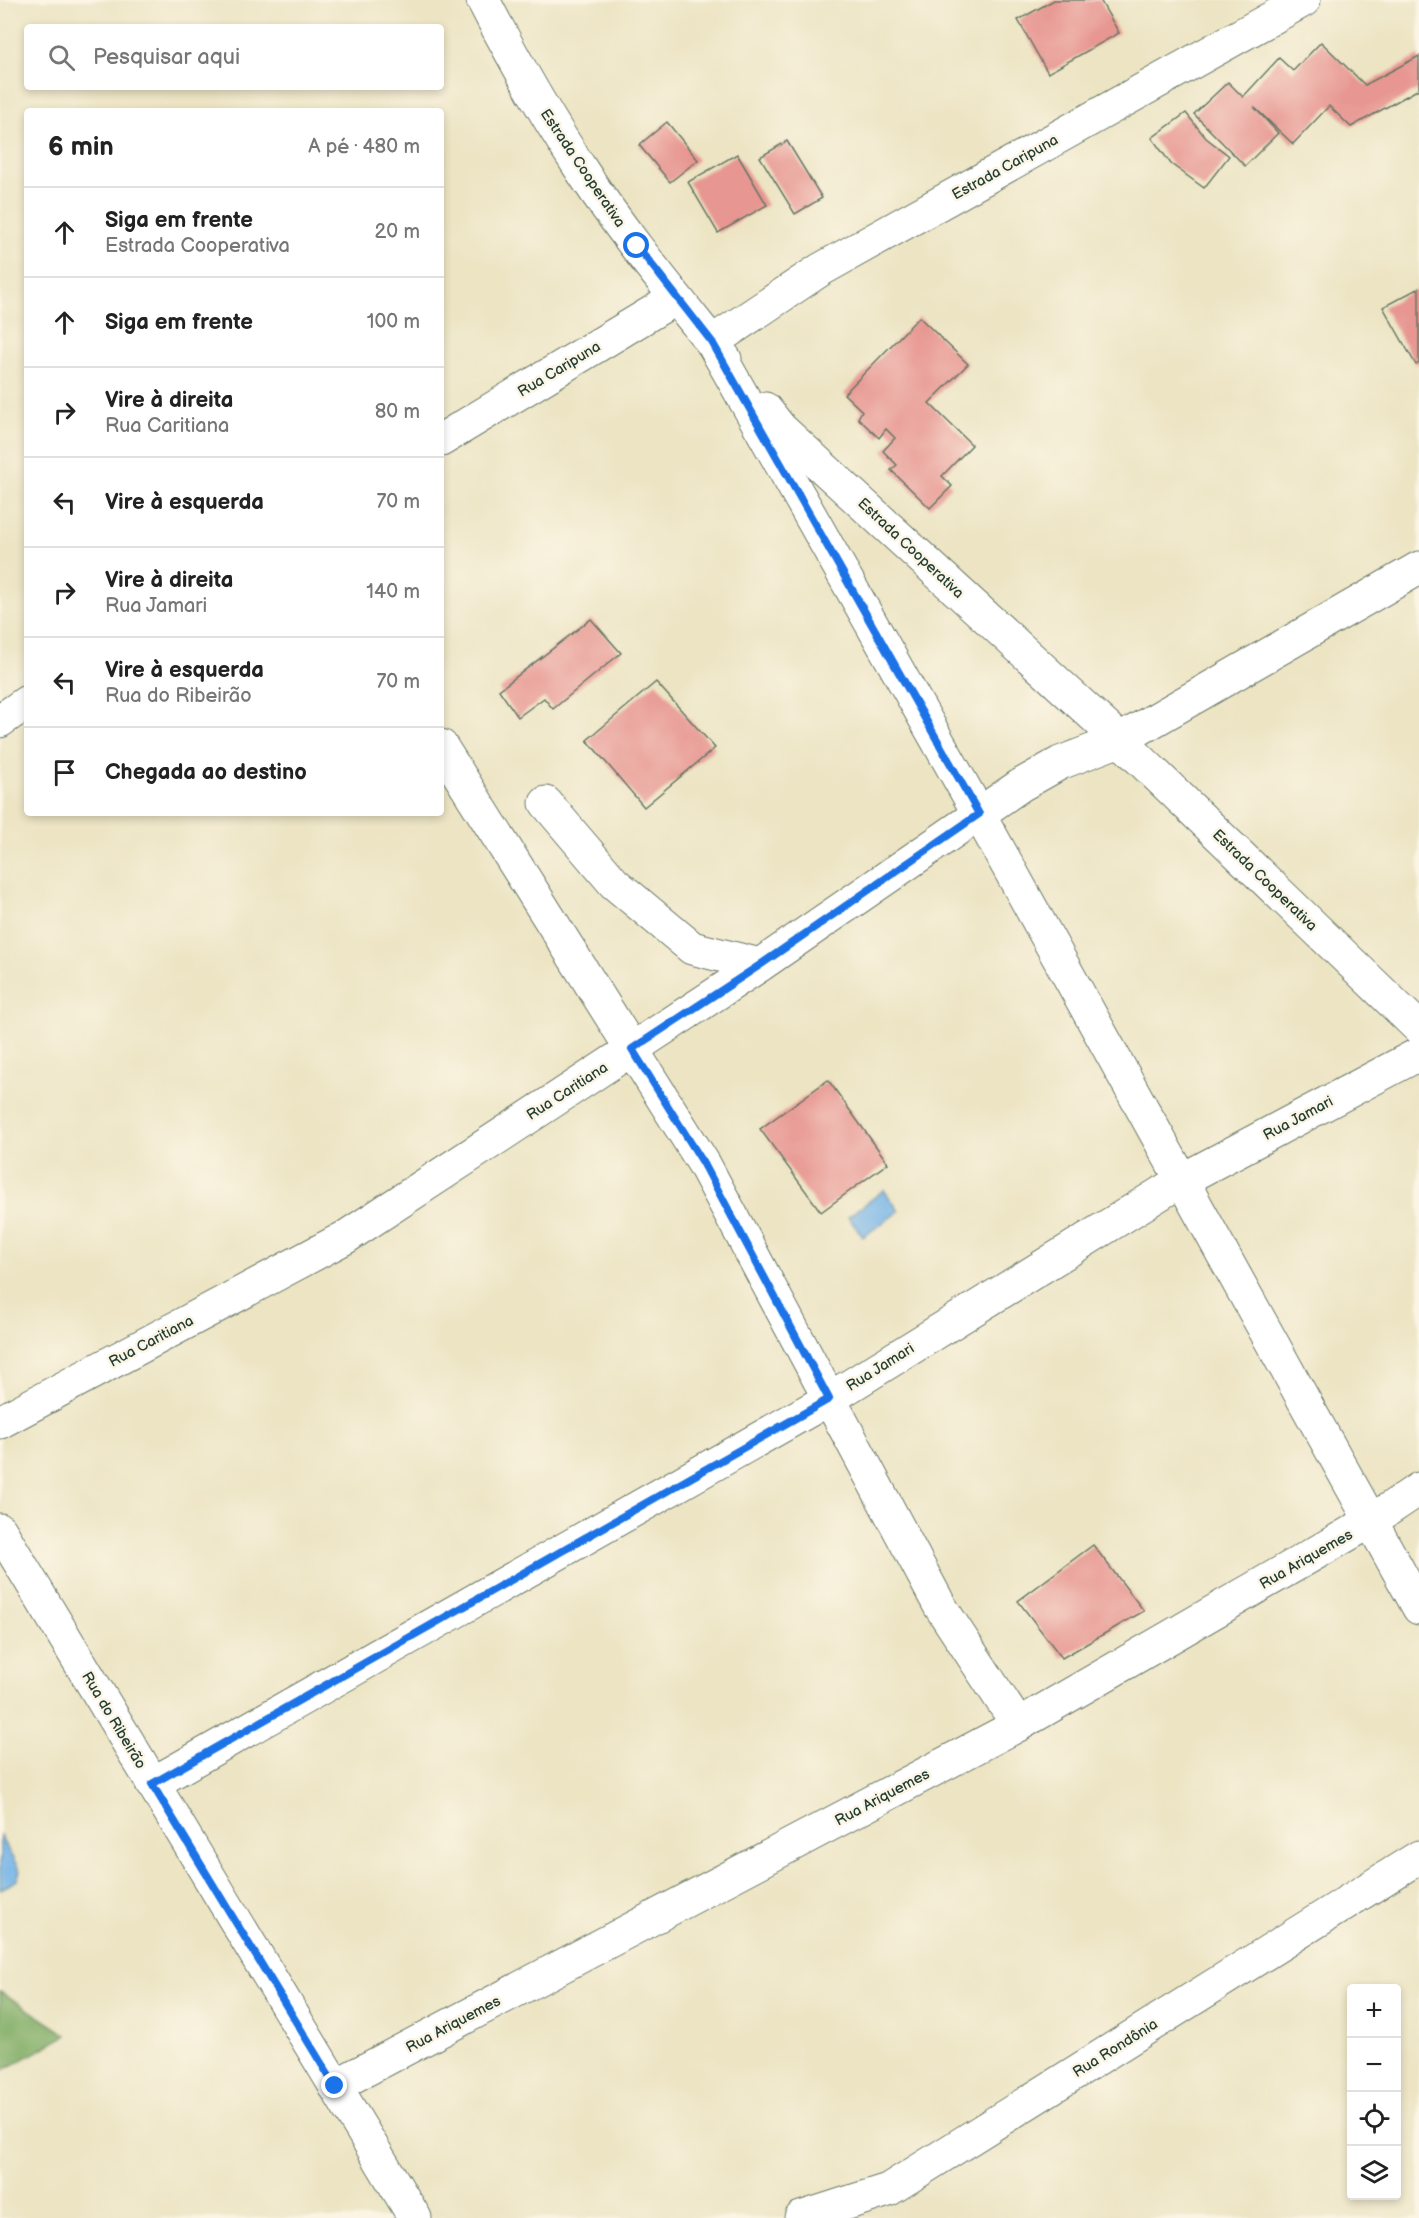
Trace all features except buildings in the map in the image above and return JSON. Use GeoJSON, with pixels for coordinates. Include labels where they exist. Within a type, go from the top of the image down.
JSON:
{"type":"FeatureCollection","features":[{"type":"Feature","properties":{"kind":"street","name":"Estrada Cooperativa"},"geometry":{"type":"LineString","coordinates":[[483,0],[525,79],[584,175],[676,298],[781,429],[1120,741],[1419,1028]]}},
{"type":"Feature","properties":{"kind":"street","name":"Estrada Caripuna"},"geometry":{"type":"LineString","coordinates":[[712,342],[820,270],[1304,0]]}},
{"type":"Feature","properties":{"kind":"street","name":"Rua Caripuna"},"geometry":{"type":"LineString","coordinates":[[444,439],[676,298]]}},
{"type":"Feature","properties":{"kind":"street"},"geometry":{"type":"LineString","coordinates":[[712,342],[979,814],[1419,1608]]}},
{"type":"Feature","properties":{"kind":"street","name":"Rua Caritiana"},"geometry":{"type":"LineString","coordinates":[[0,1422],[346,1237],[760,965],[1021,785],[1060,763],[1120,741],[1419,568]]}},
{"type":"Feature","properties":{"kind":"street"},"geometry":{"type":"LineString","coordinates":[[0,722],[24,704]]}},
{"type":"Feature","properties":{"kind":"street"},"geometry":{"type":"LineString","coordinates":[[444,751],[704,1164],[940,1606],[1018,1725]]}},
{"type":"Feature","properties":{"kind":"street"},"geometry":{"type":"LineString","coordinates":[[546,803],[614,883],[692,948],[760,965]]}},
{"type":"Feature","properties":{"kind":"street","name":"Rua Jamari"},"geometry":{"type":"LineString","coordinates":[[152,1784],[829,1399],[1182,1180],[1419,1054]]}},
{"type":"Feature","properties":{"kind":"street","name":"Rua Ariquemes"},"geometry":{"type":"LineString","coordinates":[[335,2086],[1018,1725],[1371,1521],[1419,1489]]}},
{"type":"Feature","properties":{"kind":"street","name":"Rua do Ribeirão"},"geometry":{"type":"LineString","coordinates":[[0,1530],[415,2218]]}},
{"type":"Feature","properties":{"kind":"street","name":"Rua Rondônia"},"geometry":{"type":"LineString","coordinates":[[801,2218],[888,2190],[1419,1857]]}},
{"type":"Feature","properties":{"kind":"green space"},"geometry":{"type":"Polygon","coordinates":[[[0,1991],[67,2035],[0,2072],[0,1991]]]}},
{"type":"Feature","properties":{"kind":"water"},"geometry":{"type":"Polygon","coordinates":[[[884,1190],[899,1211],[863,1237],[848,1217],[884,1190]]]}},
{"type":"Feature","properties":{"kind":"water"},"geometry":{"type":"Polygon","coordinates":[[[0,1836],[20,1871],[17,1880],[0,1890],[0,1836]]]}},
{"type":"Feature","properties":{"kind":"route"},"geometry":{"type":"LineString","coordinates":[[335,2086],[152,1784],[829,1399],[704,1164],[632,1049],[760,965],[979,814],[712,342],[637,246]]}}]}
